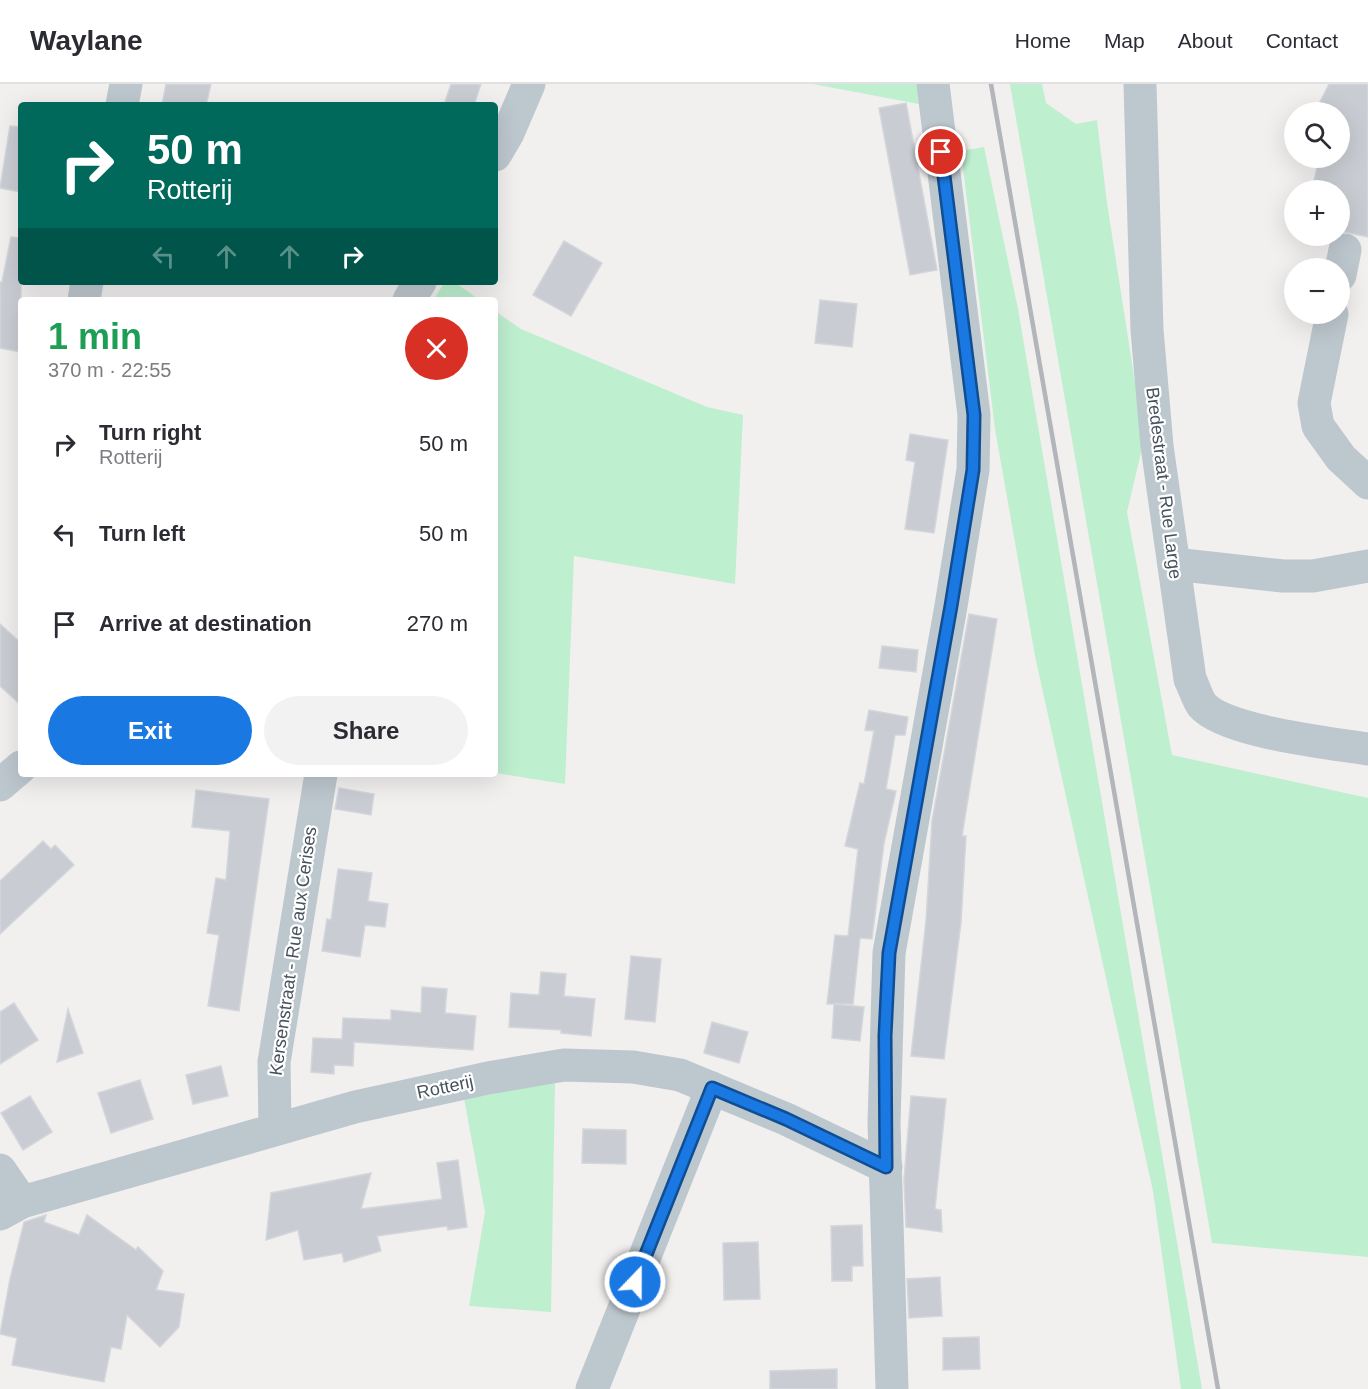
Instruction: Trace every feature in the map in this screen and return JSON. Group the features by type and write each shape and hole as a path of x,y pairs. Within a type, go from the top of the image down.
{"street":[{"path":"123,102 126,84"},
{"path":"498,150 530,84"},
{"path":"892,1389 886,1258 885,1036 889,953 973,470 974,415 933,84"},
{"name":"Bredestraat - Rue Large","path":"1140,84 1147,330 1157,446 1190,680 1202,705 1220,719 1256,729 1368,749"},
{"path":"1330,324 1314,404 1318,426 1341,458 1368,483"},
{"path":"1174,564 1282,576 1314,576 1368,566"},
{"path":"0,785 18,770"},
{"name":"Kersenstraat - Rue aux Cerises","path":"275,1129 274,1062 321,777"},
{"name":"Rotterij","path":"11,1208 275,1129 366,1105 488,1078 564,1065 654,1069 680,1075 786,1119 886,1167"},
{"path":"592,1389 712,1088"},
{"path":"0,1170 11,1208"}],"green space":[{"path":"813,84 917,84 919,104"},
{"path":"1010,84 1042,84 1046,103 1076,124 1097,120 1107,203 1144,440 1127,512 1172,755 1368,798 1368,1257 1212,1243"},
{"path":"984,147 1018,309 1202,1389 1181,1389 1153,1191 1035,656 995,429 961,151"},
{"path":"443,285 458,285 476,297 435,297"},
{"path":"498,313 521,329 707,407 743,415 735,584 574,556 565,784 498,773"},
{"path":"555,1081 551,1312 469,1306 485,1212 464,1098"}],"building":[{"path":"166,84 211,84 207,102 163,102"},
{"path":"451,84 481,84 475,102 445,102"},
{"path":"1329,84 1368,84 1368,237 1350,233 1350,180 1314,180 1317,168 1350,168 1350,102 1320,102"},
{"path":"906,103 937,270 910,275 879,108"},
{"path":"10,126 18,127 18,191 0,188"},
{"path":"11,237 18,238 18,285 21,285 21,297 18,297 18,351 0,348 0,282 2,282"},
{"path":"564,241 602,263 571,316 533,295"},
{"path":"820,300 857,304 852,347 815,343"},
{"path":"910,434 948,440 934,533 905,529 915,462 906,460"},
{"path":"969,614 997,619 962,836 966,836 961,922 944,1059 911,1056 926,921 932,821"},
{"path":"0,624 18,640 18,702 0,686"},
{"path":"882,646 918,650 916,672 879,668"},
{"path":"869,710 908,717 905,735 895,735 886,789 896,791 884,843 872,939 860,938 853,1004 827,1004 835,935 848,936 858,849 845,846 860,783 864,784 874,731 865,730"},
{"path":"339,788 374,794 371,815 335,809"},
{"path":"196,790 269,799 239,1011 208,1006 219,935 207,933 216,878 226,880 230,831 192,827"},
{"path":"43,841 51,849 55,845 74,865 0,934 0,881"},
{"path":"338,869 372,873 368,901 388,904 385,927 365,925 360,957 322,951 327,919 331,920"},
{"path":"631,956 661,959 655,1022 625,1019"},
{"path":"541,972 566,974 564,996 595,999 591,1036 561,1033 561,1030 509,1027 511,993 539,995"},
{"path":"422,987 447,989 445,1013 476,1016 473,1050 354,1042 353,1066 334,1065 334,1074 311,1072 313,1038 342,1039 343,1018 391,1020 391,1010 421,1013"},
{"path":"14,1003 38,1040 0,1064 0,1012"},
{"path":"834,1004 864,1007 860,1041 832,1038"},
{"path":"68,1009 83,1053 57,1062"},
{"path":"712,1022 748,1032 739,1063 704,1053"},
{"path":"221,1066 228,1096 193,1104 186,1075"},
{"path":"140,1080 153,1119 111,1133 98,1093"},
{"path":"30,1096 52,1132 23,1150 1,1113"},
{"path":"911,1096 946,1099 935,1209 941,1210 942,1232 906,1227 904,1179"},
{"path":"583,1129 626,1130 626,1164 582,1163"},
{"path":"458,1160 467,1227 448,1230 447,1226 377,1236 381,1251 344,1262 342,1253 304,1260 298,1230 266,1240 271,1193 371,1173 361,1209 442,1199 437,1163"},
{"path":"46,1215 44,1222 79,1235 87,1215 136,1250 138,1247 163,1271 156,1290 184,1294 179,1327 160,1347 127,1315 121,1349 111,1347 104,1382 12,1365 17,1338 0,1334 24,1222"},
{"path":"862,1225 863,1266 852,1266 852,1281 832,1281 831,1226"},
{"path":"758,1242 760,1299 724,1300 723,1243"},
{"path":"940,1277 942,1316 909,1318 907,1279"},
{"path":"979,1337 980,1369 943,1370 943,1338"},
{"path":"837,1369 837,1389 770,1389 770,1371"}],"railway":[{"path":"991,84 1218,1389"}],"route":[{"path":"635,1282 712,1088 786,1119 886,1167 885,1036 889,953 973,470 974,415 941,152"}]}
